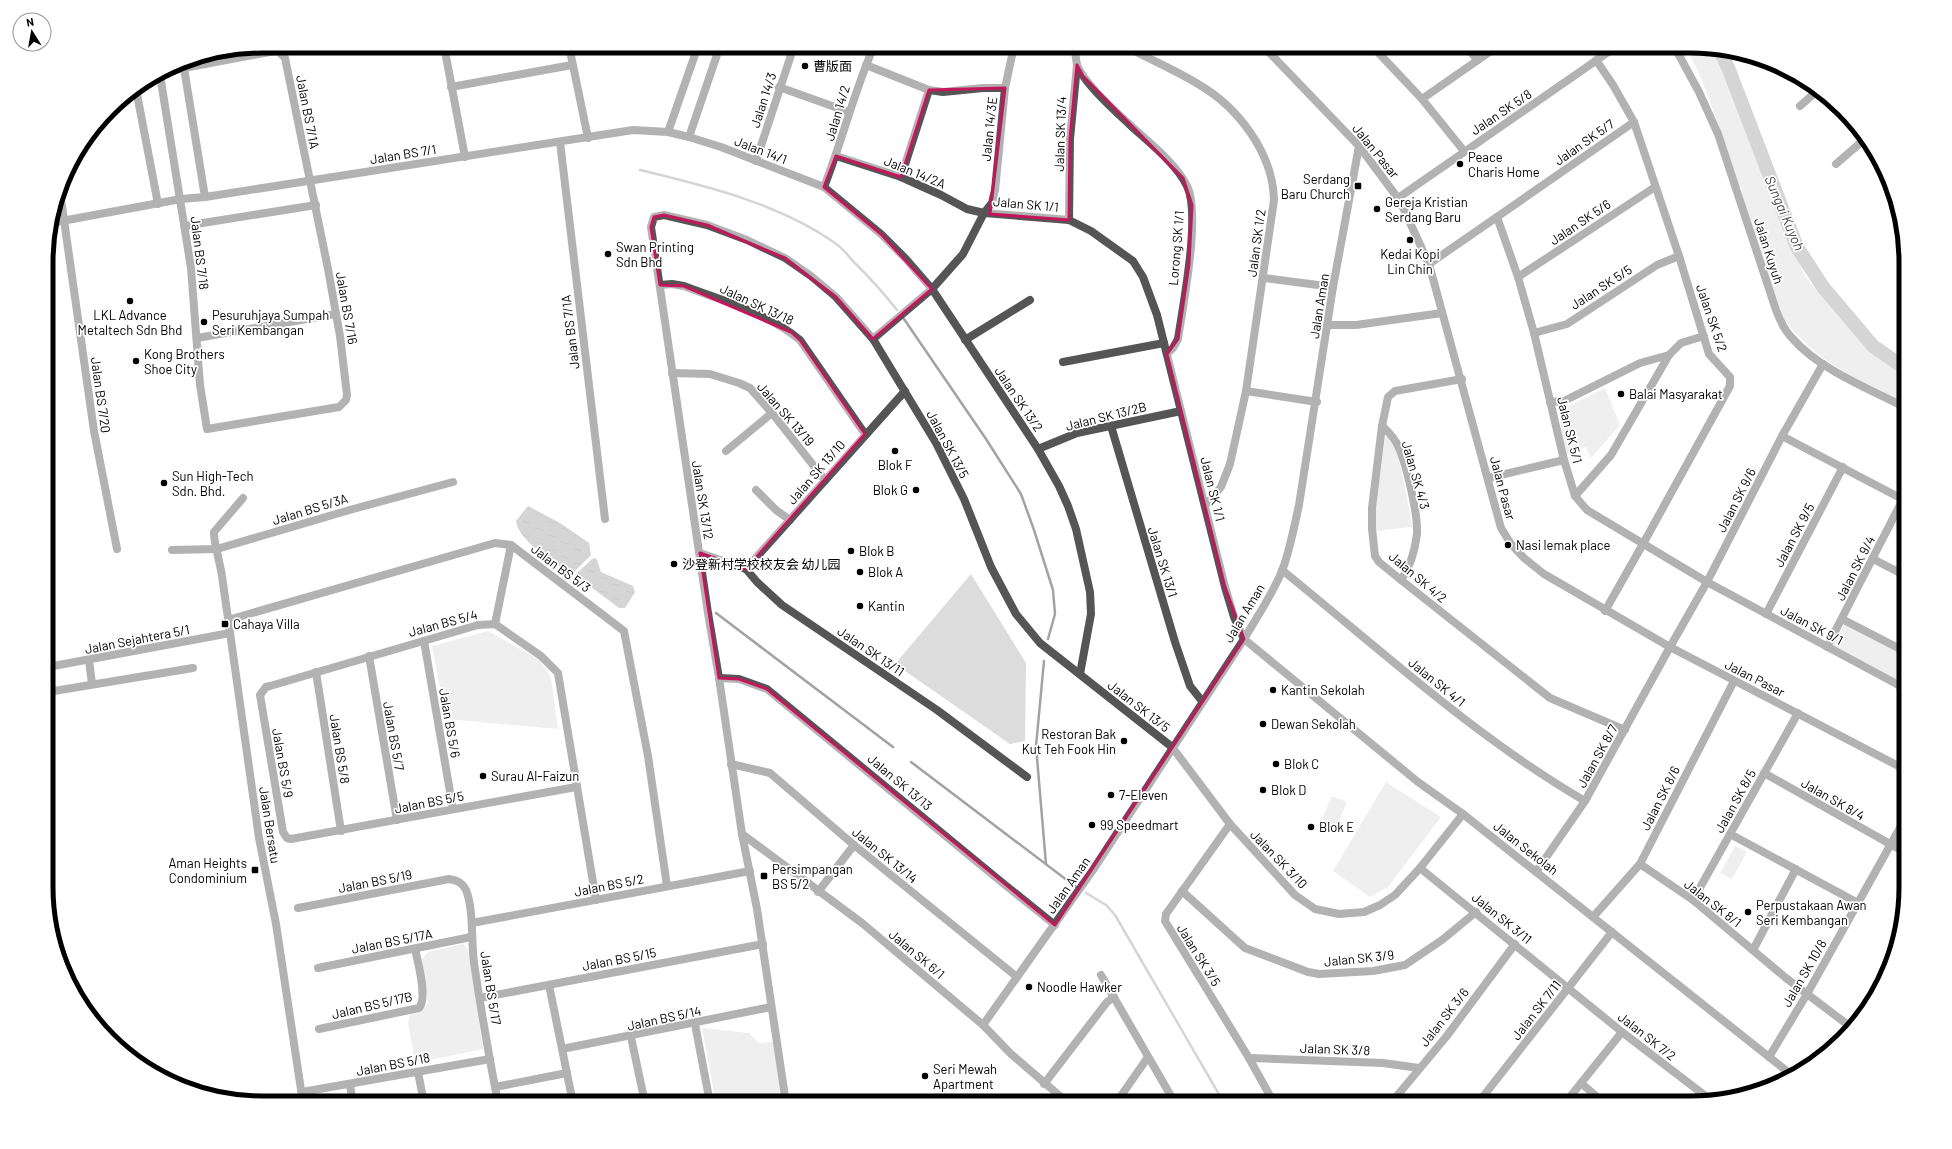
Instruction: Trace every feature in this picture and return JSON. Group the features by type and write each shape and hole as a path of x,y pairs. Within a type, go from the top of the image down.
{"street":[{"name":"Jalan BS 7/1A","path":"200,63 262,53"},
{"name":"Jalan BS 7/1A","path":"280,53 283,54 286,62 310,181"},
{"path":"445,53 465,157"},
{"path":"570,53 588,138"},
{"path":"668,132 696,53"},
{"path":"689,137 718,53"},
{"name":"Jalan 14/3","path":"756,161 779,87 791,53"},
{"name":"Jalan 14/2","path":"824,187 871,53"},
{"name":"Jalan 14/3E","path":"984,213 992,203 995,190 1005,88 1012,53"},
{"name":"Jalan SK 13/4","path":"1069,220 1070,139 1077,65 1075,53"},
{"name":"Jalan SK 1/2","path":"1139,53 1199,84 1221,100 1251,135 1263,154 1271,174 1274,187 1274,200 1264,278 1246,391 1230,464 1221,487 1205,506"},
{"name":"Jalan Pasar","path":"1270,53 1359,146 1398,198 1429,264 1462,380 1501,528 1511,544 1524,558 1544,574 1605,611 1734,681 1899,766"},
{"path":"1379,53 1422,99 1464,151"},
{"path":"1472,53 1478,60"},
{"path":"1422,99 1488,53"},
{"name":"Jalan SK 5/8","path":"1398,198 1606,53"},
{"name":"Jalan Kuyuh","path":"1678,53 1699,92 1718,134 1778,316 1793,340 1823,364 1899,404"},
{"name":"Jalan SK 5/2","path":"1596,60 1634,122 1711,357 1730,377 1730,386 1644,544 1605,611"},
{"path":"451,87 572,65"},
{"path":"866,65 929,90 943,92 983,88 1005,88"},
{"name":"Lorong SK 1/1","path":"1077,65 1083,76 1117,112 1177,170 1188,187 1192,205 1189,264 1178,339 1173,348 1167,354"},
{"path":"184,68 205,197"},
{"name":"Jalan BS 7/18","path":"161,79 191,268 200,385 207,428"},
{"path":"779,87 850,112"},
{"path":"901,177 929,90"},
{"path":"1800,106 1814,94"},
{"path":"137,95 158,204"},
{"name":"Jalan SK 5/7","path":"1429,264 1634,122"},
{"name":"Jalan BS 7/1","path":"57,222 181,199 205,197 310,181 633,130 668,132"},
{"name":"Jalan 14/1","path":"668,132 689,137 824,187"},
{"name":"Jalan BS 7/1A","path":"560,142 605,519"},
{"path":"1836,164 1861,142"},
{"name":"Jalan Aman","path":"983,1025 1093,870 1202,701 1244,639 1264,606 1282,570 1292,538 1299,505 1317,402 1333,287 1359,146"},
{"name":"Jalan 14/2A","path":"836,156 901,177 942,195 967,209 984,213"},
{"name":"Jalan BS 7/16","path":"207,428 334,408 344,404 347,395 336,314 316,205 310,181"},
{"name":"Jalan SK 5/6","path":"1518,277 1655,186"},
{"name":"Jalan SK 13/2","path":"824,187 881,234 906,259 932,289 1038,449 1059,486 1076,528 1087,571 1091,614 1080,674"},
{"name":"Jalan BS 7/20","path":"62,201 66,220 94,431 117,549"},
{"path":"184,226 316,205"},
{"path":"873,339 932,289 963,254 984,213"},
{"name":"Jalan SK 1/1","path":"984,213 1069,220 1091,231 1111,244 1133,261 1140,270 1150,292 1234,617 1244,639"},
{"name":"Jalan SK 13/5","path":"654,217 670,216 707,225 747,240 785,258 811,276 836,297 873,339 936,443 964,499 992,567 1016,614 1040,643 1172,747"},
{"name":"Jalan SK 13/12","path":"654,217 652,227 672,373 731,764 742,834 763,944 771,1008 785,1096"},
{"name":"Jalan SK 5/1","path":"1497,217 1518,277 1534,333 1564,460 1575,496 1587,510 1708,582"},
{"name":"Jalan SK 5/5","path":"1534,333 1567,324 1657,265 1679,256"},
{"path":"1264,278 1333,287"},
{"name":"Jalan SK 13/18","path":"660,285 672,284 684,286 774,322 791,332 800,340 865,434"},
{"path":"965,340 1030,300"},
{"path":"1328,325 1356,325 1442,312"},
{"path":"197,338 336,314"},
{"path":"1575,496 1611,454 1669,355 1681,343 1704,336"},
{"path":"1063,362 1164,343"},
{"path":"1550,402 1564,401 1640,363 1669,355"},
{"name":"Jalan SK 9/6","path":"1670,646 1708,582 1782,436 1823,364"},
{"name":"Jalan SK 13/19","path":"672,373 703,373 745,385 772,413 825,480"},
{"name":"Jalan SK 4/2","path":"1462,380 1395,391 1388,397 1382,426 1372,508 1373,546 1379,562 1550,698 1625,730"},
{"name":"Jalan SK 13/10","path":"746,569 905,390"},
{"path":"1246,391 1317,402"},
{"name":"Jalan SK 13/2B","path":"1038,449 1077,433 1181,411"},
{"path":"726,451 772,413"},
{"name":"Jalan SK 13/1","path":"1111,426 1175,642 1190,686 1202,701"},
{"name":"Jalan SK 4/3","path":"1382,426 1397,444 1413,498 1416,515 1417,534 1413,554 1408,570 1401,580"},
{"path":"1782,436 1899,497"},
{"path":"1488,478 1564,460"},
{"name":"Jalan SK 9/5","path":"1766,614 1843,467"},
{"name":"Jalan BS 5/3A","path":"172,550 218,549 353,509 453,482"},
{"path":"756,490 776,510 790,520"},
{"name":"Jalan Bersatu","path":"243,498 214,532 214,542 218,549 259,838 276,924 302,1096"},
{"name":"Jalan SK 9/4","path":"1828,647 1899,510"},
{"name":"Jalan BS 5/3","path":"228,620 488,545 503,543 511,545 624,631 648,756 667,886"},
{"path":"495,624 511,545"},
{"path":"700,554 746,569"},
{"path":"1873,559 1899,572"},
{"name":"Jalan SK 13/11","path":"746,569 757,582 782,605 937,710 1027,777"},
{"name":"Jalan SK 4/1","path":"1282,570 1362,634 1442,702 1493,741 1557,785 1585,801"},
{"name":"Jalan SK 9/1","path":"1708,582 1899,685"},
{"path":"1842,619 1899,648"},
{"name":"Jalan BS 5/4","path":"262,690 270,686 369,656 478,625 495,624 541,656 558,673 596,900"},
{"name":"Jalan Sejahtera 5/1","path":"53,666 230,633"},
{"name":"Jalan Sekolah","path":"1244,639 1418,782 1463,814 1787,1072"},
{"name":"Jalan BS 5/6","path":"424,641 453,809"},
{"name":"Jalan SK 8/7","path":"1536,872 1585,801 1670,646"},
{"name":"Jalan BS 5/7","path":"369,656 397,820"},
{"path":"89,660 92,684"},
{"path":"53,691 193,668"},
{"name":"Jalan BS 5/8","path":"316,672 341,831"},
{"name":"Jalan SK 13/13","path":"719,678 739,679 767,689 1055,925"},
{"name":"Jalan SK 8/6","path":"1593,917 1640,864 1734,681"},
{"name":"Jalan BS 5/9","path":"262,690 260,699 271,765 283,832 287,838"},
{"name":"Jalan SK 8/5","path":"1693,900 1798,713"},
{"name":"Jalan SK 3/10","path":"1172,747 1230,824 1295,895 1315,909 1340,914 1364,912 1380,905 1395,895 1420,868 1463,814"},
{"name":"Jalan SK 13/14","path":"731,764 770,773 854,845 1017,977"},
{"name":"Jalan SK 8/4","path":"1764,773 1899,850"},
{"name":"Jalan BS 5/5","path":"287,838 296,840 453,809 576,787"},
{"name":"Jalan SK 3/5","path":"1230,824 1166,914 1166,924 1249,1058 1270,1096"},
{"name":"Jalan SK 10/8","path":"1768,1057 1807,994 1899,829"},
{"name":"Jalan SK 6/1","path":"742,834 818,892 862,923 983,1025 1011,1054 1059,1096"},
{"path":"1730,834 1858,902"},
{"path":"818,892 854,845"},
{"name":"Jalan SK 8/1","path":"1640,864 1693,900 1807,994 1847,1025"},
{"name":"Jalan SK 3/11","path":"1420,868 1568,988"},
{"path":"1753,950 1796,870"},
{"name":"Jalan BS 5/2","path":"472,923 750,871"},
{"name":"Jalan BS 5/19","path":"298,908 442,880 456,880"},
{"name":"Jalan BS 5/17","path":"456,880 466,891 472,923 471,937 480,998 497,1096"},
{"name":"Jalan SK 3/9","path":"1182,891 1246,948 1308,972 1320,974 1373,971 1405,965 1442,940 1476,912"},
{"name":"Jalan SK 7/11","path":"1483,1096 1612,932"},
{"name":"Jalan BS 5/17A","path":"318,968 471,937"},
{"name":"Jalan BS 5/15","path":"480,998 763,944"},
{"name":"Jalan SK 3/6","path":"1397,1096 1446,1036 1515,944"},
{"name":"Jalan BS 5/17B","path":"319,1029 419,1008 422,1003 423,994 415,949"},
{"path":"1101,975 1171,1096"},
{"path":"549,985 571,1096"},
{"name":"Jalan SK 7/2","path":"1568,988 1622,1032 1705,1096"},
{"path":"1044,1084 1107,1002 1114,997"},
{"name":"Jalan BS 5/14","path":"562,1049 631,1037 771,1008"},
{"path":"696,1024 709,1096"},
{"path":"1571,1096 1622,1032"},
{"path":"631,1037 644,1096"},
{"path":"1121,1096 1148,1057"},
{"name":"Jalan SK 3/8","path":"1249,1058 1383,1063 1419,1068"},
{"name":"Jalan BS 5/18","path":"302,1092 350,1085 490,1059"},
{"path":"418,1072 423,1096"},
{"path":"495,1087 567,1073"},
{"path":"1581,1083 1596,1096"},
{"path":"350,1085 352,1096"}],"highlighted area":[{"path":"1077,65 1083,76 1183,178 1192,205 1189,264 1178,339 1167,354 1225,587 1244,639 1055,925 767,689 739,679 719,678 700,553 746,569 865,434 800,340 791,332 684,286 660,285 651,227 654,217 664,215 707,225 785,258 836,297 873,339 932,289 881,234 824,187 836,156 901,177 929,90 1005,88 990,214 1069,220 1070,139"}],"shaded area":[{"path":"1689,53 1715,55 1804,275 1848,327 1899,371 1899,402 1858,381 1828,362 1814,351 1782,317 1747,220 1744,210 1742,189 1735,179 1725,144 1697,69"},
{"path":"1605,388 1620,425 1591,458 1586,447 1565,455 1559,411"},
{"path":"1388,435 1400,465 1412,527 1376,531 1376,505 1385,438"},
{"path":"971,574 1026,663 1025,741 1010,744 895,664"},
{"path":"1844,624 1899,652 1899,676 1897,680 1832,646"},
{"path":"488,631 540,660 551,678 558,729 446,719 432,646"},
{"path":"1386,782 1441,817 1388,887 1370,897 1333,871"},
{"path":"1332,796 1347,802 1334,833 1319,826"},
{"path":"1735,846 1747,852 1732,879 1720,873"},
{"path":"463,944 468,949 483,1049 415,1063 408,1022 410,1015 422,1011 428,1003 422,959 428,952"},
{"path":"702,1028 749,1033 759,1043 773,1042 783,1096 715,1096"}],"water":[{"path":"528,506 560,523 589,543 591,555 574,572 568,572 537,550 523,536 516,521"},
{"path":"595,558 601,572 633,586 635,592 625,608 619,608 575,575"}],"waterway":[{"name":"Sungai Kuyoh","path":"1723,56 1797,247 1823,287 1873,346 1899,364"},
{"path":"640,170 741,198 790,217 813,229 842,249 897,310"},
{"path":"904,319 986,439 1021,494 1053,590 1055,614 1048,639"},
{"path":"716,613 893,747"},
{"path":"1044,661 1036,746 1046,864"},
{"path":"911,762 1076,887"},
{"path":"1086,893 1106,905 1115,915 1220,1096"}],"place":[{"name":"曹版面","path":"805,66"},
{"name":"Peace Charis Home","path":"1460,164"},
{"name":"Serdang Baru Church","path":"1358,186"},
{"name":"Gereja Kristian Serdang Baru","path":"1377,209"},
{"name":"Kedai Kopi Lin Chin","path":"1410,240"},
{"name":"Swan Printing Sdn Bhd","path":"608,254"},
{"name":"LKL Advance Metaltech Sdn Bhd","path":"130,301"},
{"name":"Pesuruhjaya Sumpah Seri Kembangan","path":"204,322"},
{"name":"Kong Brothers Shoe City","path":"136,361"},
{"name":"Balai Masyarakat","path":"1621,394"},
{"name":"Blok F","path":"895,451"},
{"name":"Sun High-Tech Sdn. Bhd.","path":"164,483"},
{"name":"Blok G","path":"916,490"},
{"name":"Nasi lemak place","path":"1508,545"},
{"name":"Blok B","path":"851,551"},
{"name":"沙登新村学校校友会 幼儿园","path":"674,564"},
{"name":"Blok A","path":"860,572"},
{"name":"Kantin","path":"860,606"},
{"name":"Cahaya Villa","path":"225,624"},
{"name":"Kantin Sekolah","path":"1273,690"},
{"name":"Dewan Sekolah","path":"1263,724"},
{"name":"Restoran Bak Kut Teh Fook Hin","path":"1124,741"},
{"name":"Blok C","path":"1276,764"},
{"name":"Surau Al-Faizun","path":"483,776"},
{"name":"Blok D","path":"1263,790"},
{"name":"7-Eleven","path":"1111,795"},
{"name":"99 Speedmart","path":"1092,825"},
{"name":"Blok E","path":"1311,827"},
{"name":"Aman Heights Condominium","path":"255,870"},
{"name":"Persimpangan BS 5/2","path":"764,876"},
{"name":"Perpustakaan Awan Seri Kembangan","path":"1748,912"},
{"name":"Noodle Hawker","path":"1029,987"},
{"name":"Seri Mewah Apartment","path":"925,1076"}]}
